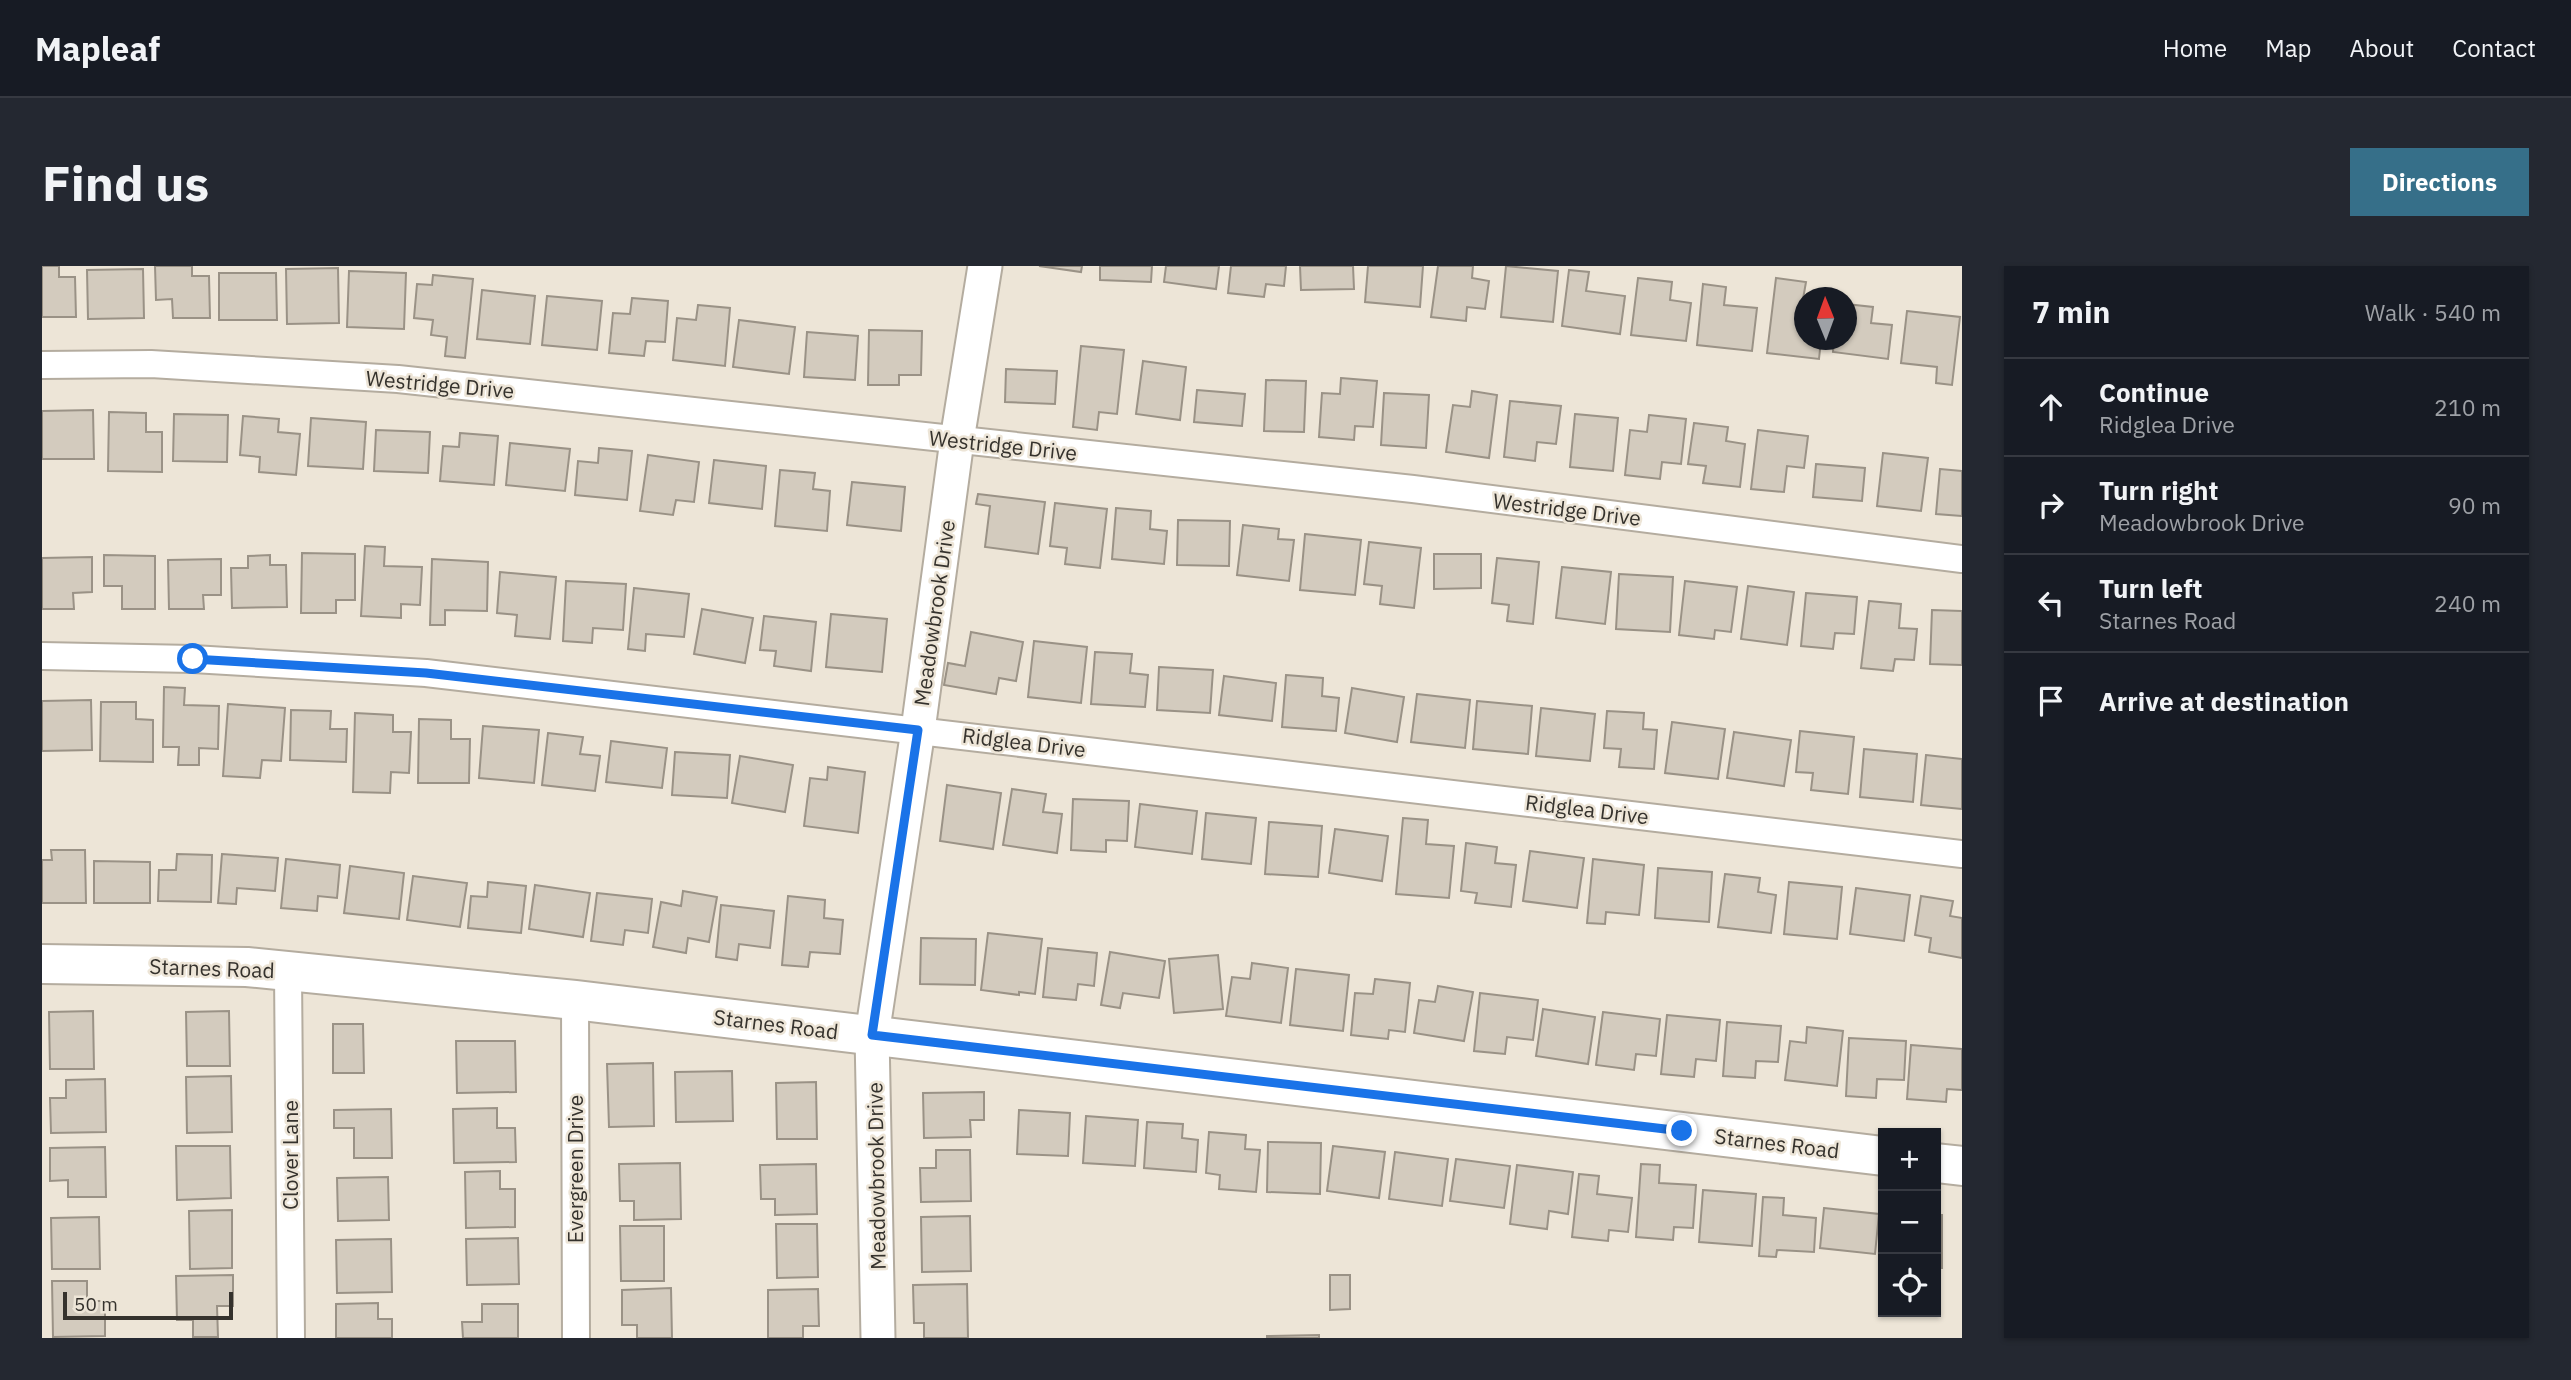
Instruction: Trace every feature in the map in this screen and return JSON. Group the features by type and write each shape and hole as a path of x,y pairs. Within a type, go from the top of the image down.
{"main road":[{"name":"Starnes Road","path":"42,964 247,967 575,1000 1878,1155"},
{"path":"1941,1164 1962,1166"}],"street":[{"name":"Meadowbrook Drive","path":"878,1338 872,1035 918,730 957,440 985,266"},
{"name":"Westridge Drive","path":"42,365 151,364 398,379 1413,489 1962,559"},
{"name":"Ridglea Drive","path":"42,656 193,659 426,673 1962,854"},
{"name":"Clover Lane","path":"288,971 291,1338"},
{"name":"Evergreen Drive","path":"575,1000 576,1338"}],"building":[{"path":"42,266 59,266 59,277 75,277 76,317 42,317"},
{"path":"155,266 192,266 192,276 209,276 210,318 173,318 172,299 156,300"},
{"path":"1039,266 1082,266 1081,272"},
{"path":"1100,266 1152,266 1151,282 1100,280"},
{"path":"1166,266 1219,266 1216,289 1164,282"},
{"path":"1231,266 1286,266 1284,286 1266,284 1264,297 1228,293"},
{"path":"1300,266 1353,266 1354,289 1301,290"},
{"path":"1368,266 1423,266 1420,307 1365,302"},
{"path":"1438,266 1473,266 1472,278 1489,281 1485,309 1467,307 1466,321 1431,317"},
{"path":"1506,266 1558,271 1553,322 1501,317"},
{"path":"338,268 339,323 287,324 286,269"},
{"path":"143,269 144,318 88,319 87,270"},
{"path":"1569,270 1589,272 1586,291 1625,296 1620,334 1562,326"},
{"path":"349,271 406,273 404,329 347,327"},
{"path":"219,273 276,273 277,320 219,320"},
{"path":"433,275 473,279 465,358 445,356 447,337 431,335 433,320 414,318 417,284 432,285"},
{"path":"1638,278 1672,282 1670,300 1691,303 1686,341 1631,335"},
{"path":"1776,278 1806,282 1805,287 1794,287 1794,350 1820,350 1819,359 1767,353"},
{"path":"1703,284 1726,287 1724,305 1757,308 1752,351 1697,345"},
{"path":"482,290 535,296 530,344 477,339"},
{"path":"547,296 602,301 597,350 542,345"},
{"path":"632,298 668,301 665,342 646,341 644,356 609,353 613,313 630,314"},
{"path":"698,305 730,308 725,366 673,360 677,318 696,320"},
{"path":"1857,305 1873,307 1871,323 1892,325 1888,359 1833,352 1857,350"},
{"path":"1907,311 1960,317 1952,385 1936,383 1937,367 1901,363"},
{"path":"739,320 795,327 789,374 733,367"},
{"path":"869,330 922,331 921,375 899,375 899,385 868,385"},
{"path":"807,332 858,336 855,380 804,377"},
{"path":"1081,346 1124,350 1117,414 1099,412 1097,430 1073,427"},
{"path":"1143,361 1186,367 1180,420 1136,414"},
{"path":"1006,369 1057,371 1055,404 1005,402"},
{"path":"1341,378 1377,381 1373,427 1355,426 1354,440 1319,437 1322,393 1340,394"},
{"path":"1266,380 1306,381 1304,432 1264,431"},
{"path":"1197,390 1245,394 1242,426 1194,422"},
{"path":"1472,391 1497,395 1489,458 1446,452 1453,405 1470,407"},
{"path":"1384,393 1429,395 1426,448 1381,445"},
{"path":"1510,401 1561,406 1556,444 1537,442 1535,461 1504,457"},
{"path":"93,410 94,459 42,459 42,411"},
{"path":"109,412 146,413 146,432 162,432 162,472 108,471"},
{"path":"174,414 228,415 227,462 173,461"},
{"path":"1575,414 1618,418 1613,471 1570,467"},
{"path":"1649,415 1686,419 1681,464 1662,462 1660,479 1625,475 1630,430 1647,432"},
{"path":"243,416 279,419 278,432 300,434 296,475 259,472 260,457 240,455"},
{"path":"311,418 366,422 363,469 308,466"},
{"path":"1694,423 1728,427 1726,441 1745,444 1740,487 1703,483 1706,466 1688,464"},
{"path":"376,430 430,432 428,473 374,471"},
{"path":"1758,430 1808,436 1804,468 1787,466 1784,492 1751,489"},
{"path":"460,433 498,436 494,485 440,481 443,446 459,447"},
{"path":"510,443 570,449 565,491 506,485"},
{"path":"599,448 632,451 627,500 575,495 578,461 598,463"},
{"path":"1883,453 1928,458 1921,511 1877,506"},
{"path":"648,455 699,462 694,502 676,500 673,515 640,511"},
{"path":"714,460 766,466 762,509 709,503"},
{"path":"1816,464 1865,468 1862,501 1813,497"},
{"path":"1940,469 1962,471 1962,516 1936,514"},
{"path":"780,470 815,473 813,489 830,491 827,531 775,526"},
{"path":"852,482 905,487 901,531 847,525"},
{"path":"978,494 1045,502 1038,554 985,547 990,506 976,504"},
{"path":"1055,503 1107,509 1100,568 1065,564 1067,548 1050,546"},
{"path":"1116,508 1151,511 1150,529 1167,531 1164,564 1112,559"},
{"path":"1178,520 1230,521 1229,566 1177,565"},
{"path":"1243,525 1279,529 1278,539 1294,540 1289,581 1237,575"},
{"path":"1305,534 1361,540 1355,595 1300,590"},
{"path":"1369,542 1421,548 1414,608 1380,604 1382,586 1364,584"},
{"path":"365,546 385,547 384,566 422,567 420,605 401,604 401,618 361,616"},
{"path":"302,553 355,554 355,600 336,600 336,613 301,613"},
{"path":"1434,554 1481,554 1481,588 1434,589"},
{"path":"104,555 155,556 155,609 122,609 122,586 104,586"},
{"path":"270,555 270,565 286,565 287,607 232,608 231,568 248,568 248,556"},
{"path":"92,557 92,592 73,593 74,609 42,609 42,558"},
{"path":"1497,558 1539,562 1533,624 1507,621 1509,605 1492,603"},
{"path":"221,559 221,595 203,595 204,609 169,609 168,560"},
{"path":"432,559 488,562 487,611 445,610 445,625 430,625"},
{"path":"1562,567 1611,572 1605,624 1556,618"},
{"path":"500,572 556,577 550,639 515,636 517,615 497,613"},
{"path":"1619,574 1673,577 1670,632 1616,629"},
{"path":"566,581 626,584 623,630 593,628 592,643 563,641"},
{"path":"1685,581 1737,587 1731,632 1715,630 1714,639 1679,635"},
{"path":"1748,586 1794,592 1787,645 1741,639"},
{"path":"634,588 689,594 684,637 646,634 645,651 628,649"},
{"path":"1806,593 1857,597 1854,634 1835,633 1833,649 1801,646"},
{"path":"1869,601 1901,604 1899,628 1917,629 1914,660 1895,659 1893,671 1861,668"},
{"path":"702,609 753,618 745,663 694,654"},
{"path":"1932,610 1962,611 1962,665 1930,664"},
{"path":"831,614 887,619 882,672 826,667"},
{"path":"764,616 816,622 811,671 774,666 776,651 760,650"},
{"path":"971,632 1023,642 1016,681 999,678 996,694 944,685 948,663 965,666"},
{"path":"1034,641 1087,647 1081,703 1028,697"},
{"path":"1095,652 1132,654 1130,673 1148,675 1145,707 1091,704"},
{"path":"1159,667 1213,670 1210,713 1157,710"},
{"path":"1286,675 1323,678 1322,696 1339,698 1336,731 1282,727"},
{"path":"1224,676 1276,683 1272,721 1219,715"},
{"path":"164,687 185,688 184,705 219,706 218,749 199,748 199,765 178,765 179,747 163,747"},
{"path":"1352,688 1404,697 1397,742 1345,733"},
{"path":"1417,694 1470,700 1465,748 1411,742"},
{"path":"91,700 92,750 42,751 42,701"},
{"path":"1477,701 1532,706 1528,754 1473,749"},
{"path":"101,702 136,702 136,719 153,720 153,762 100,761"},
{"path":"228,704 285,708 281,761 262,760 260,778 223,776"},
{"path":"1541,708 1595,714 1590,761 1536,756"},
{"path":"291,710 331,711 330,729 347,729 346,762 290,760"},
{"path":"1607,711 1644,713 1643,729 1657,730 1654,769 1619,767 1621,749 1604,748"},
{"path":"355,713 393,715 393,732 411,732 409,773 391,772 390,793 353,792"},
{"path":"419,719 451,720 451,739 470,739 469,783 418,783"},
{"path":"1672,722 1725,729 1718,779 1665,773"},
{"path":"483,726 539,730 534,783 479,778"},
{"path":"1800,731 1854,737 1848,794 1811,790 1813,773 1796,772"},
{"path":"1734,732 1791,740 1784,786 1727,778"},
{"path":"548,733 583,737 580,754 600,756 595,791 542,785"},
{"path":"611,741 667,748 662,788 606,782"},
{"path":"1864,749 1917,754 1913,802 1860,797"},
{"path":"675,752 730,755 727,798 672,795"},
{"path":"1926,755 1962,759 1962,809 1921,805"},
{"path":"740,756 793,765 785,812 732,803"},
{"path":"828,767 865,772 858,833 804,826 810,778 827,780"},
{"path":"947,785 1001,793 993,849 940,841"},
{"path":"1012,789 1046,794 1043,812 1062,814 1057,853 1003,845"},
{"path":"1073,799 1129,801 1127,841 1106,840 1106,852 1071,850"},
{"path":"1140,804 1197,811 1192,854 1135,847"},
{"path":"1206,813 1256,818 1251,864 1202,859"},
{"path":"1403,818 1428,820 1426,844 1454,846 1449,898 1396,894"},
{"path":"1269,822 1322,826 1318,877 1265,874"},
{"path":"1335,829 1388,836 1382,881 1329,873"},
{"path":"1466,843 1497,847 1495,863 1516,865 1511,907 1475,903 1477,893 1461,891"},
{"path":"51,850 85,850 86,903 42,903 42,860 52,860"},
{"path":"1530,851 1584,858 1577,908 1523,901"},
{"path":"177,854 212,855 211,902 158,901 159,870 176,870"},
{"path":"222,854 278,858 275,891 237,888 236,904 218,903"},
{"path":"286,859 340,865 337,898 318,896 317,911 281,908"},
{"path":"1593,859 1644,865 1639,915 1606,912 1605,924 1587,923"},
{"path":"94,861 150,862 150,903 94,903"},
{"path":"350,866 404,873 399,919 344,913"},
{"path":"1658,868 1712,872 1709,922 1655,918"},
{"path":"1725,874 1760,878 1758,892 1776,895 1771,933 1718,927"},
{"path":"413,876 467,883 460,927 407,920"},
{"path":"488,882 526,886 521,933 468,928 471,896 487,897"},
{"path":"1789,882 1842,887 1837,939 1784,934"},
{"path":"535,885 590,893 583,937 529,929"},
{"path":"1856,888 1910,895 1904,941 1850,934"},
{"path":"683,891 717,897 709,942 688,938 686,953 653,947 661,902 681,906"},
{"path":"597,893 652,899 648,933 625,930 623,945 591,941"},
{"path":"788,896 825,900 824,918 843,920 840,954 810,952 808,967 782,965"},
{"path":"1921,896 1953,901 1950,916 1962,918 1962,958 1929,952 1931,938 1915,935"},
{"path":"721,905 774,911 770,948 739,944 737,960 716,957"},
{"path":"988,933 1042,939 1035,994 1019,992 1019,995 981,990"},
{"path":"921,938 976,939 975,985 920,984"},
{"path":"1048,948 1097,953 1094,986 1078,984 1076,1000 1043,997"},
{"path":"1110,952 1165,961 1159,998 1123,993 1120,1008 1101,1005"},
{"path":"1218,955 1223,1009 1174,1013 1169,959"},
{"path":"1252,963 1288,968 1281,1023 1226,1016 1232,977 1250,979"},
{"path":"1296,969 1349,975 1343,1031 1290,1025"},
{"path":"1375,979 1410,983 1405,1032 1389,1030 1388,1039 1351,1035 1355,993 1373,994"},
{"path":"1438,986 1473,992 1464,1041 1414,1033 1419,1000 1435,1002"},
{"path":"1480,993 1538,1000 1533,1040 1507,1037 1505,1054 1474,1051"},
{"path":"1543,1009 1595,1017 1588,1064 1536,1056"},
{"path":"93,1011 94,1069 50,1069 49,1012"},
{"path":"229,1011 230,1066 187,1066 186,1012"},
{"path":"1603,1012 1660,1019 1656,1056 1636,1054 1634,1070 1596,1065"},
{"path":"1667,1015 1720,1020 1716,1061 1696,1059 1694,1077 1661,1074"},
{"path":"1727,1022 1781,1026 1778,1062 1756,1061 1755,1078 1723,1076"},
{"path":"333,1024 363,1024 364,1073 333,1073"},
{"path":"1807,1027 1843,1031 1837,1086 1785,1080 1790,1041 1806,1043"},
{"path":"1849,1038 1906,1041 1904,1080 1877,1079 1876,1098 1846,1096"},
{"path":"456,1041 515,1041 516,1092 457,1093"},
{"path":"1911,1045 1962,1049 1962,1090 1947,1089 1946,1102 1907,1099"},
{"path":"653,1063 654,1126 609,1127 607,1064"},
{"path":"732,1071 733,1121 676,1122 675,1072"},
{"path":"231,1076 232,1132 187,1133 186,1077"},
{"path":"105,1079 106,1132 51,1133 50,1098 66,1098 66,1080"},
{"path":"816,1082 817,1139 777,1139 776,1083"},
{"path":"984,1092 984,1120 970,1120 971,1137 924,1138 923,1093"},
{"path":"497,1108 497,1128 515,1128 516,1162 454,1163 453,1109"},
{"path":"391,1109 392,1158 354,1158 354,1128 334,1128 334,1110"},
{"path":"1019,1110 1070,1113 1068,1156 1017,1154"},
{"path":"1086,1116 1138,1120 1135,1166 1083,1163"},
{"path":"1147,1122 1183,1124 1182,1138 1198,1140 1196,1172 1144,1168"},
{"path":"1209,1132 1246,1135 1245,1149 1260,1150 1256,1192 1219,1189 1220,1175 1206,1173"},
{"path":"1268,1142 1321,1143 1320,1194 1267,1192"},
{"path":"176,1146 230,1146 231,1198 177,1200"},
{"path":"1333,1146 1385,1152 1379,1198 1327,1191"},
{"path":"105,1147 106,1197 68,1197 68,1180 50,1181 50,1148"},
{"path":"936,1150 970,1150 971,1201 921,1202 920,1168 936,1168"},
{"path":"1395,1152 1448,1159 1442,1206 1389,1199"},
{"path":"1456,1159 1510,1166 1504,1208 1450,1201"},
{"path":"680,1163 681,1219 634,1220 634,1201 620,1201 619,1164"},
{"path":"816,1164 817,1214 775,1215 775,1199 761,1199 760,1165"},
{"path":"1641,1164 1660,1165 1659,1183 1696,1185 1693,1228 1674,1227 1673,1240 1636,1237"},
{"path":"1517,1165 1573,1172 1568,1214 1549,1211 1547,1229 1510,1224"},
{"path":"500,1171 500,1189 515,1189 515,1227 466,1228 465,1172"},
{"path":"1579,1174 1599,1176 1597,1194 1632,1198 1628,1232 1609,1230 1608,1241 1572,1237"},
{"path":"388,1177 389,1220 338,1221 337,1178"},
{"path":"1703,1190 1756,1194 1752,1246 1699,1242"},
{"path":"1763,1197 1784,1198 1783,1215 1816,1218 1814,1252 1777,1250 1776,1257 1759,1256"},
{"path":"1824,1208 1878,1214 1875,1254 1820,1248"},
{"path":"232,1210 232,1268 190,1269 189,1211"},
{"path":"1941,1215 1942,1215 1941,1268"},
{"path":"970,1216 971,1271 922,1272 921,1217"},
{"path":"99,1217 100,1269 52,1269 51,1218"},
{"path":"776,1224 817,1224 818,1277 777,1278"},
{"path":"620,1226 664,1226 664,1281 621,1281"},
{"path":"518,1238 519,1284 467,1285 466,1239"},
{"path":"391,1239 392,1292 337,1293 336,1240"},
{"path":"233,1275 233,1306 217,1306 218,1337 193,1337 193,1320 177,1320 176,1276"},
{"path":"1330,1275 1350,1275 1350,1309 1330,1310"},
{"path":"52,1281 87,1281 87,1301 105,1301 105,1336 53,1337"},
{"path":"967,1284 968,1338 924,1338 924,1323 914,1323 913,1285"},
{"path":"671,1288 672,1338 637,1338 637,1325 622,1325 622,1290"},
{"path":"818,1289 819,1326 803,1326 803,1338 768,1338 768,1290"},
{"path":"378,1303 378,1319 392,1319 392,1338 336,1338 336,1304"},
{"path":"482,1304 518,1304 518,1338 463,1338 462,1322 482,1322"},
{"path":"1319,1335 1319,1338 1267,1338 1267,1336"}],"route":[{"path":"193,659 426,673 918,730 872,1035 1682,1131"}]}
